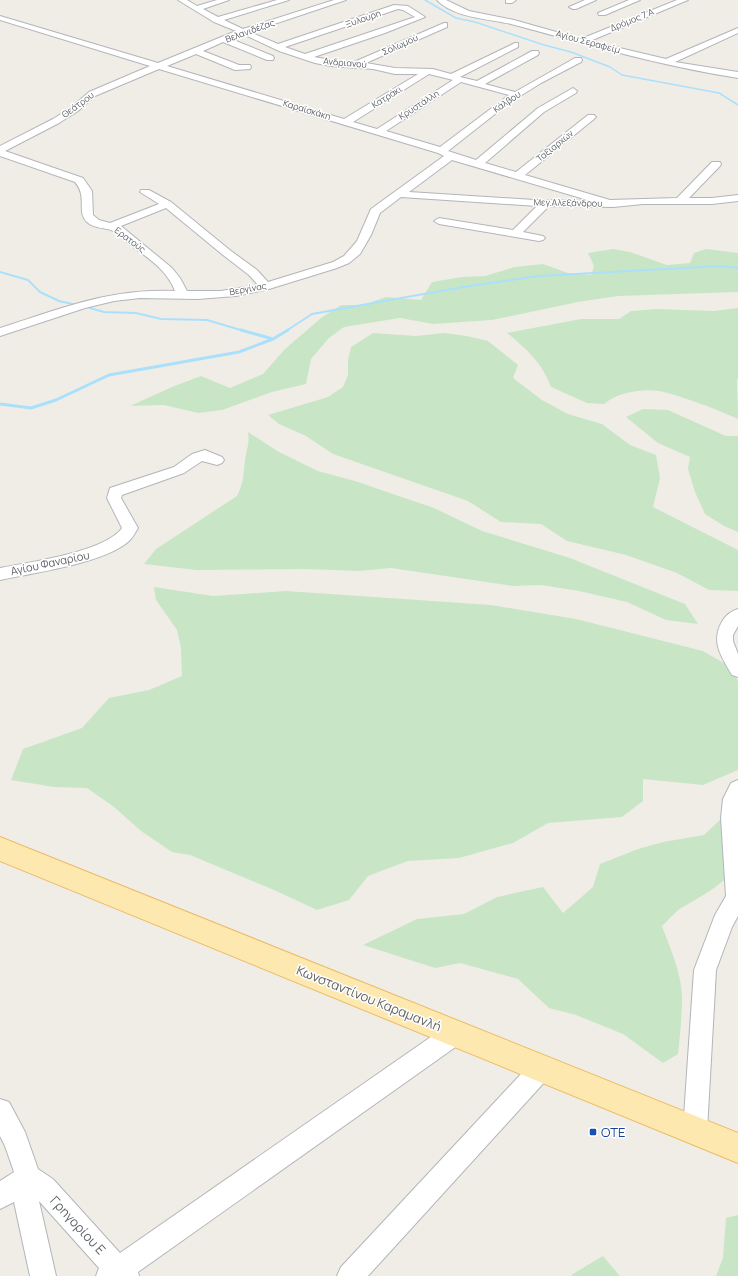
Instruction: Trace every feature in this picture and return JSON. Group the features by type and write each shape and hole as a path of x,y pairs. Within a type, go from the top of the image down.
{"main road":[{"name":"Κωνσταντίνου Καραμανλή","path":"0,849 738,1148"}],"street":[{"name":"Ανδριανού","path":"182,0 217,20 278,47 305,57 331,63 374,66 395,71 427,72 456,78 517,95"},
{"path":"196,8 225,0"},
{"path":"217,20 285,0"},
{"name":"Βελανιδέζας","path":"159,66 244,31 342,0"},
{"name":"Αγίου Σεραφείμ","path":"441,0 467,13 511,22 582,42 691,68 738,75"},
{"path":"573,8 592,0"},
{"path":"602,13 613,12 636,0"},
{"name":"Δρόμος 7 Α","path":"582,42 684,0"},
{"name":"Ξυλούρη","path":"278,47 397,7 405,8 421,17 382,32 305,57"},
{"name":"Καραϊσκάκη","path":"0,18 613,204"},
{"name":"Σολωμού","path":"357,64 444,25"},
{"path":"667,62 738,30"},
{"path":"225,40 270,58"},
{"name":"Κρυστάλλη","path":"378,132 456,78 515,45"},
{"path":"197,51 239,68 248,67"},
{"path":"478,84 535,52"},
{"name":"Κάλβου","path":"441,151 478,122 517,95 578,60"},
{"name":"Θεάτρου","path":"0,152 70,113 92,94 159,66"},
{"name":"Κατράκι","path":"346,122 427,72"},
{"path":"479,164 541,110 573,90"},
{"name":"Ταξιαρχών","path":"519,175 591,117"},
{"name":"Ερατούς","path":"0,152 79,180 87,189 88,213 90,219 96,223 112,226 120,231 169,272 180,287 182,294"},
{"name":"Βεργίνας","path":"0,332 100,302 130,295 207,295 238,292 266,287 328,267 351,256 359,247 367,233 375,211 451,156"},
{"path":"679,202 716,164"},
{"path":"145,192 167,204 229,254 254,272 262,280 266,287"},
{"name":"Μεγ.Αλεξάνδρου","path":"398,194 545,204 613,204 712,201 738,198"},
{"path":"112,226 167,204"},
{"path":"515,234 545,204"},
{"path":"439,221 539,238"},
{"name":"Αγίου Φαναρίου","path":"0,574 88,555 100,551 126,536 130,528 114,498 115,492 179,470 197,457 205,456 217,460"},
{"path":"738,615 729,622 724,632 727,651 738,670"},
{"path":"695,1131 705,970 723,922 737,898 731,818 733,799 738,789"},
{"path":"118,1274 456,1033"},
{"path":"350,1276 542,1068"},
{"path":"0,1111 16,1141 28,1176 26,1200 43,1276"},
{"path":"0,1196 28,1176"},
{"name":"Γρηγορίου Ε","path":"28,1176 44,1188 118,1274"}],"green space":[{"path":"613,249 630,252 667,265 690,263 694,253 706,249 738,253 738,292 618,296 578,302 492,320 433,324 400,318 344,327 329,338 311,359 306,384 272,392 222,410 198,413 164,405 130,406 201,376 230,388 263,374 285,349 321,318 341,305 363,305 386,297 421,300 432,282 462,277 485,276 515,267 543,264 568,273 591,275 594,266 588,253"},
{"path":"738,308 738,419 688,399 652,390 622,394 604,404 587,403 551,387 538,363 507,333 581,319 619,319 631,311 657,309 713,311"},
{"path":"373,333 416,336 444,333 488,341 518,365 513,378 542,400 568,414 602,424 630,445 656,455 660,478 653,507 738,550 738,591 709,590 677,573 626,555 567,541 541,524 501,522 468,501 333,454 306,436 279,424 268,415 328,397 343,387 348,375 348,360 351,347"},
{"path":"643,409 668,410 726,436 738,436 738,532 724,526 705,514 695,492 688,469 690,457 658,443 626,417"},
{"path":"248,432 279,452 318,471 355,481 434,508 482,531 570,558 685,604 698,624 666,620 627,602 579,591 541,585 513,586 391,568 359,571 305,569 196,570 144,564 156,549 237,496 243,479 248,444"},
{"path":"154,587 213,596 286,591 491,605 576,619 703,651 729,666 738,681 738,770 703,785 643,779 643,801 622,817 548,823 513,843 459,858 408,861 368,876 349,900 317,910 274,890 190,855 172,852 141,831 114,807 87,788 54,787 11,780 23,749 82,728 109,698 149,690 182,676 181,648 177,630 156,600"},
{"path":"723,817 727,878 710,891 678,910 662,926 678,970 682,998 678,1054 663,1063 623,1034 576,1015 549,1008 518,979 460,963 435,968 363,945 417,919 464,914 497,897 543,887 563,913 593,887 600,864 638,849 663,842 704,835"},
{"path":"738,1215 738,1276 716,1276 723,1258 726,1218"},
{"path":"603,1256 620,1276 571,1275"}],"waterway":[{"path":"425,0 456,18 475,22 544,45 571,52 610,67 622,75 719,93 738,105"},
{"path":"286,331 312,314 463,287 539,276 720,266 738,268"},
{"path":"0,272 28,280 40,292 59,301 77,305"},
{"path":"90,308 104,312 136,313 161,319 207,320 244,331"},
{"path":"241,330 273,339"},
{"path":"273,339 288,330"},
{"path":"0,404 31,408 56,400 109,375 239,352 273,339"}],"place":[{"name":"ΟΤΕ","path":"593,1132"}]}
